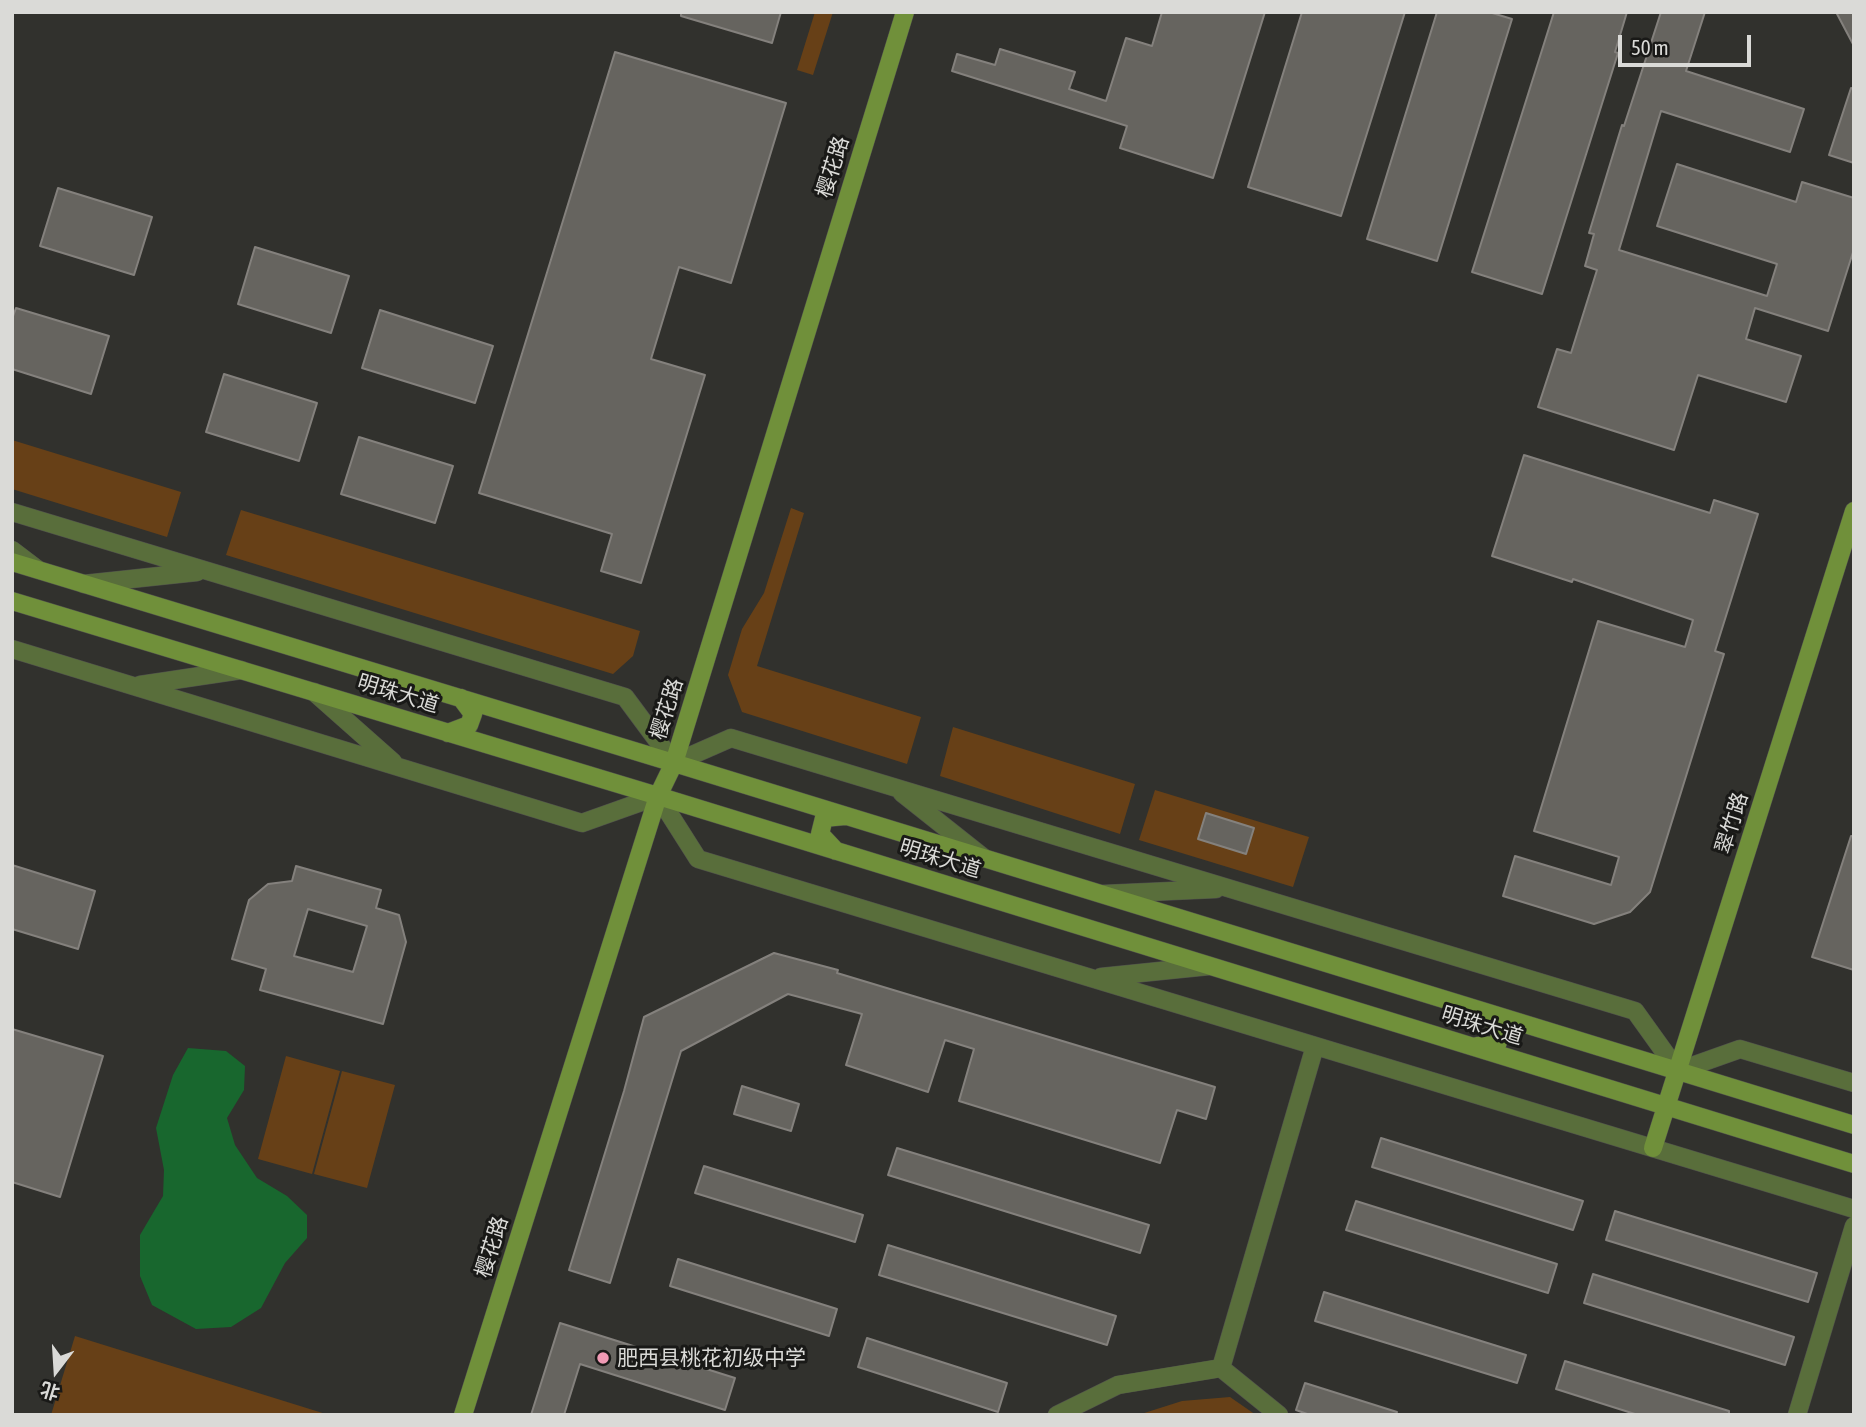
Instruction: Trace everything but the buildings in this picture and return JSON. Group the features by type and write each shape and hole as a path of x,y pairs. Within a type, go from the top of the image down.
{"main road":[{"name":"樱花路","path":"463,1415 658,796 674,763 905,12"},
{"name":"翠竹路","path":"1653,1149 1854,511"},
{"name":"明珠大道","path":"12,562 1854,1125"},
{"name":"明珠大道","path":"12,601 658,796 1854,1164"},
{"path":"448,733 469,725 473,714 461,698"},
{"path":"836,851 820,834 824,818 848,816"},
{"path":"1470,1046 1497,1045 1502,1030 1481,1011"}],"street":[{"path":"12,512 625,697 674,763 731,738 1635,1012 1678,1071 1740,1049 1854,1083"},
{"path":"12,550 40,571"},
{"path":"84,584 208,571"},
{"path":"12,649 582,823 658,796 698,859 1854,1209"},
{"path":"133,686 241,670"},
{"path":"314,692 399,767"},
{"path":"894,787 985,858"},
{"path":"1101,894 1230,889"},
{"path":"1091,978 1210,966"},
{"path":"1221,1367 1315,1046"},
{"path":"1797,1415 1854,1226"},
{"path":"1057,1415 1118,1385 1221,1367 1279,1415"}],"shaded area":[{"path":"815,12 833,12 813,75 797,70"},
{"path":"12,440 181,492 167,537 12,489"},
{"path":"791,508 804,513 757,666 921,717 907,764 742,712 728,675 742,629 764,593"},
{"path":"241,510 640,631 633,656 613,674 226,555"},
{"path":"953,727 1135,784 1120,834 940,776"},
{"path":"1155,790 1309,837 1293,887 1139,840"},
{"path":"188,1048 226,1051 245,1066 244,1090 227,1118 235,1145 257,1178 287,1196 307,1215 307,1238 285,1263 261,1308 231,1327 196,1329 152,1305 140,1276 140,1235 163,1196 164,1170 156,1128 173,1075"},
{"path":"286,1056 340,1071 312,1174 258,1159"},
{"path":"342,1071 395,1085 367,1188 314,1174"},
{"path":"75,1336 329,1415 51,1415"},
{"path":"1230,1397 1256,1415 1138,1415 1182,1401"}],"place":[{"name":"肥西县桃花初级中学","path":"603,1358"}]}
